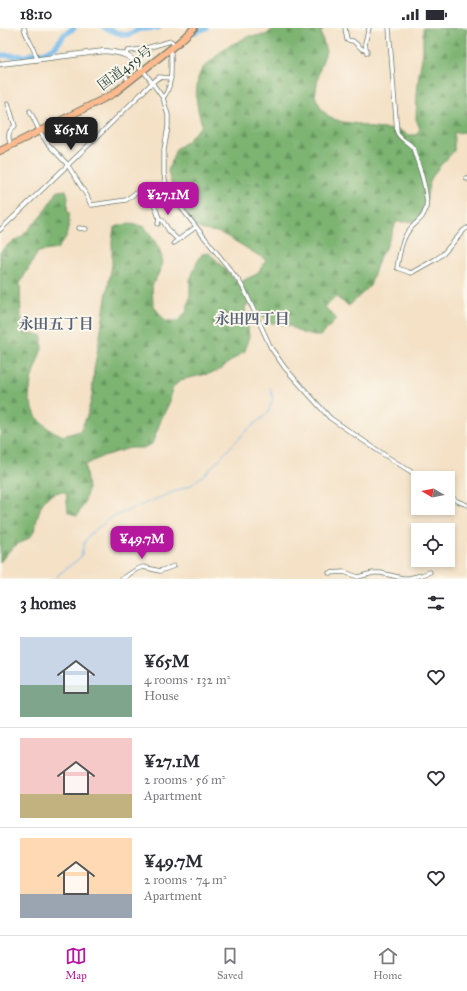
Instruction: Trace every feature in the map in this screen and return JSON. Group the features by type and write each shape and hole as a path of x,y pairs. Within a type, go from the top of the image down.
{"highway":[{"name":"国道459号","path":"0,151 113,94 169,50 194,28"}],"street":[{"path":"24,28 36,55"},
{"path":"345,28 347,40 353,41 367,52 366,43 369,28"},
{"path":"389,28 397,134 413,148 426,193 427,203 424,215 407,232 397,268 411,273 424,266 443,254 467,228"},
{"path":"125,54 171,41 175,45"},
{"path":"163,98 166,95 171,78 171,53 169,50"},
{"path":"0,64 36,55 105,51 125,54 136,62 153,82 163,98 168,115 164,161 166,186 178,204 230,269 245,291 271,348 285,368 330,418 411,472"},
{"path":"129,82 125,75 131,65"},
{"path":"0,230 153,82 159,77 171,78"},
{"path":"8,102 15,126 10,129 9,132 9,142 11,146"},
{"path":"30,111 40,132 48,144 68,165 91,205 126,200 134,194 145,192 150,195 159,218 178,240"},
{"path":"150,195 166,186"},
{"path":"158,224 159,218"},
{"path":"174,243 196,227"},
{"path":"79,228 86,229"},
{"path":"455,500 467,506"},
{"path":"122,579 137,569 143,567 160,571 174,566"},
{"path":"329,573 344,572 358,577 373,573 381,573 402,578 409,578 430,572"}],"green space":[{"path":"274,28 323,28 321,34 326,51 319,72 315,96 322,110 331,118 372,128 399,130 408,135 416,135 420,129 416,119 419,74 423,53 423,28 467,28 467,130 465,132 454,133 454,151 433,175 429,185 424,209 420,217 413,221 396,222 387,245 380,256 370,286 349,306 336,297 325,307 337,319 320,336 302,333 290,326 272,323 261,317 250,304 245,306 249,336 245,351 216,372 180,380 172,389 170,401 152,444 143,448 130,448 103,456 85,465 88,489 84,504 77,516 68,512 66,492 48,496 41,507 34,531 31,536 7,553 0,562 0,252 22,236 42,215 58,191 66,190 68,196 67,210 69,213 69,223 66,237 57,249 38,252 20,283 21,317 29,332 42,336 42,348 31,380 29,398 36,416 49,429 63,436 80,431 87,416 92,396 94,370 112,265 112,241 114,228 129,224 145,227 159,248 162,258 161,269 152,286 153,305 165,321 178,321 187,311 190,295 190,280 202,254 209,253 240,284 244,280 257,274 266,260 218,232 196,227 185,211 172,185 168,171 176,149 187,141 202,125 196,97 198,78 202,69 225,48 249,36 266,35"}],"waterway":[{"path":"0,55 26,56 35,53 44,53 55,47 64,35 74,28"},
{"path":"105,28 128,35 139,29 158,28"},
{"path":"195,32 206,28"},
{"path":"56,579 58,575 81,557 84,543 90,534 112,517 191,485 208,471 245,432 268,413 273,398 270,388"}],"district":[{"name":"永田四丁目","path":"252,319"},
{"name":"永田五丁目","path":"56,324"}]}
